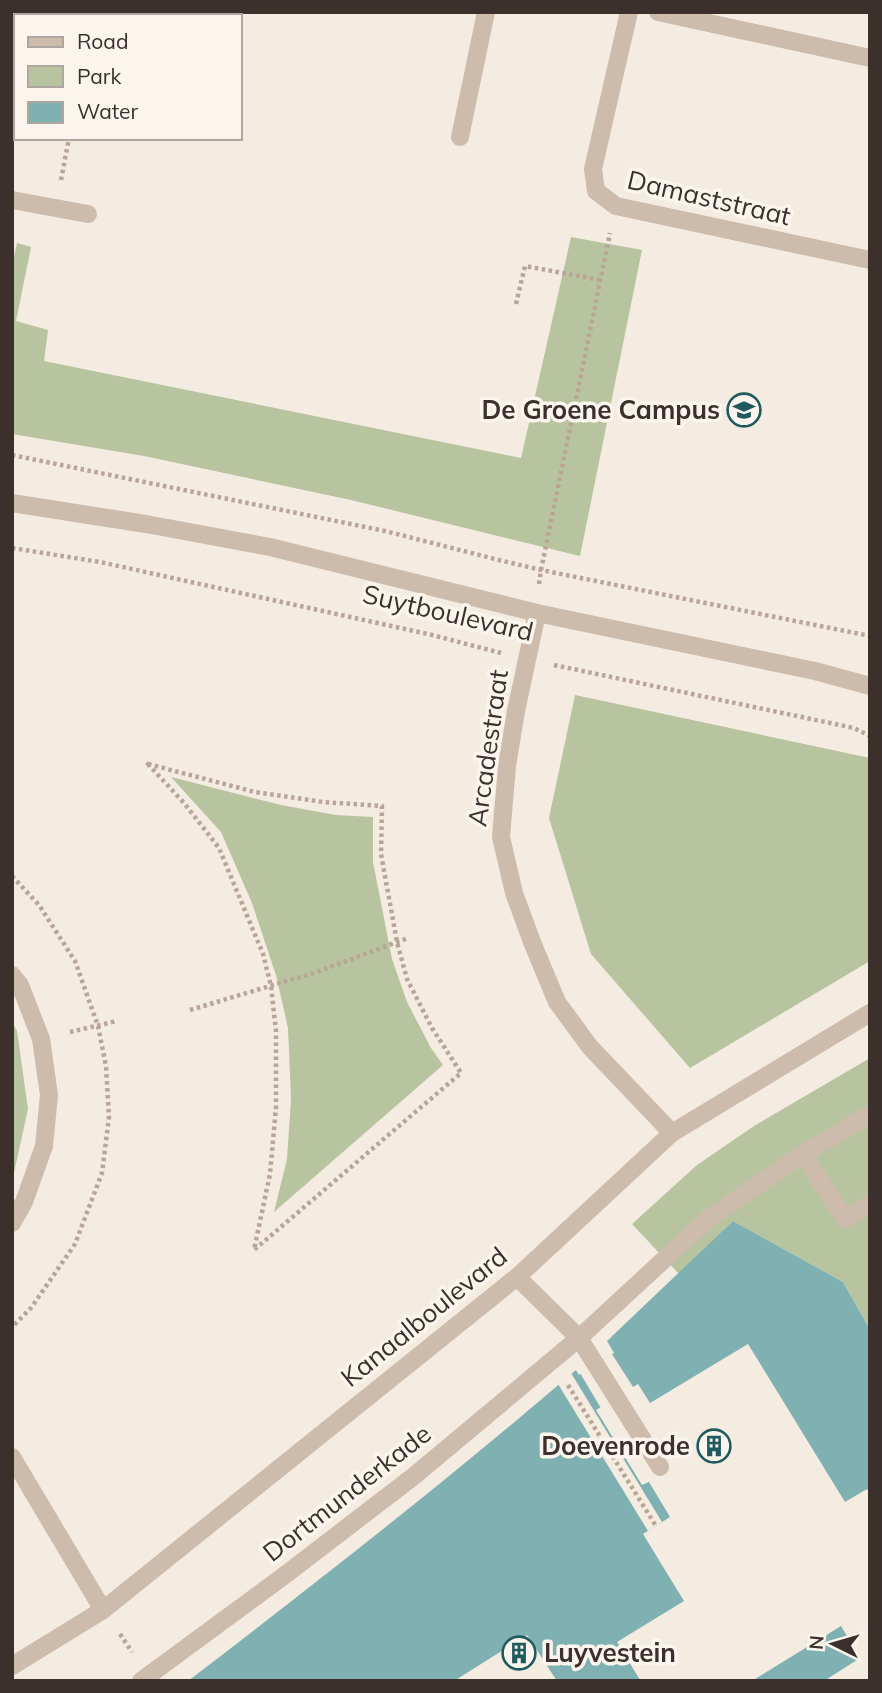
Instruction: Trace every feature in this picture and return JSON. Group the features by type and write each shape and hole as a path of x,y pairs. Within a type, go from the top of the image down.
{"street":[{"path":"460,137 486,12"},
{"name":"Damaststraat","path":"629,12 593,169 596,191 616,206 870,260"},
{"path":"658,12 870,58"},
{"path":"12,200 88,214"},
{"name":"Suytboulevard","path":"12,503 270,547 537,613 815,671 870,686"},
{"name":"Arcadestraat","path":"537,613 507,766 501,837 514,892 557,1002 590,1047 672,1133"},
{"path":"12,975 20,985 41,1039 49,1096 44,1146 24,1202 12,1223"},
{"name":"Kanaalboulevard","path":"12,1666 103,1610 517,1277 672,1133 870,1013"},
{"name":"Dortmunderkade","path":"141,1681 414,1476 579,1338 708,1219 803,1154 870,1114"},
{"path":"803,1154 845,1219 870,1204"},
{"path":"517,1277 579,1338 660,1467"},
{"path":"12,1457 103,1610"}],"path":[{"path":"55,208 69,140"},
{"path":"541,569 616,206"},
{"path":"516,304 525,266 600,280"},
{"path":"12,455 385,531 499,560 870,636"},
{"name":"Suytboulevard","path":"12,548 100,562 432,635 527,659 854,728 870,736"},
{"path":"148,764 255,792 323,802 382,806 381,854 397,942 407,979 432,1028 461,1073 254,1250 270,1174 276,1107 276,1031 271,986 262,954 219,848 184,803 148,764"},
{"path":"190,1010 317,972 408,938"},
{"path":"564,1378 656,1526"}],"green space":[{"path":"571,237 642,250 580,556 351,500 144,456 12,434 12,266 17,243 31,247 16,321 48,330 44,361 521,458"},
{"path":"575,695 870,758 870,961 690,1068 591,954 549,818"},
{"path":"171,777 281,805 336,815 373,817 373,862 392,959 407,1002 443,1065 274,1212 287,1159 291,1099 288,1028 276,975 252,903 221,832"},
{"path":"12,1022 17,1031 28,1109 12,1182"},
{"path":"870,1058 870,1330 843,1282 733,1221 679,1274 632,1224 697,1165 754,1126"}],"water":[{"path":"733,1221 843,1282 870,1330 870,1493 867,1489 845,1502 748,1344 650,1403 638,1384 596,1410 642,1485 649,1482 670,1517 643,1534 684,1601 617,1642 640,1680 557,1681 527,1635 454,1681 188,1681 384,1528 576,1370 579,1375 614,1353 607,1341"},
{"path":"841,1626 860,1658 824,1681 752,1681"}],"pier":[{"path":"612,1354 635,1390 602,1410 580,1373"},
{"path":"571,1373 662,1522 648,1531 558,1384"}],"place":[{"name":"De Groene Campus","path":"744,410"},
{"name":"Doevenrode","path":"714,1446"},
{"name":"Luyvestein","path":"519,1653"}]}
